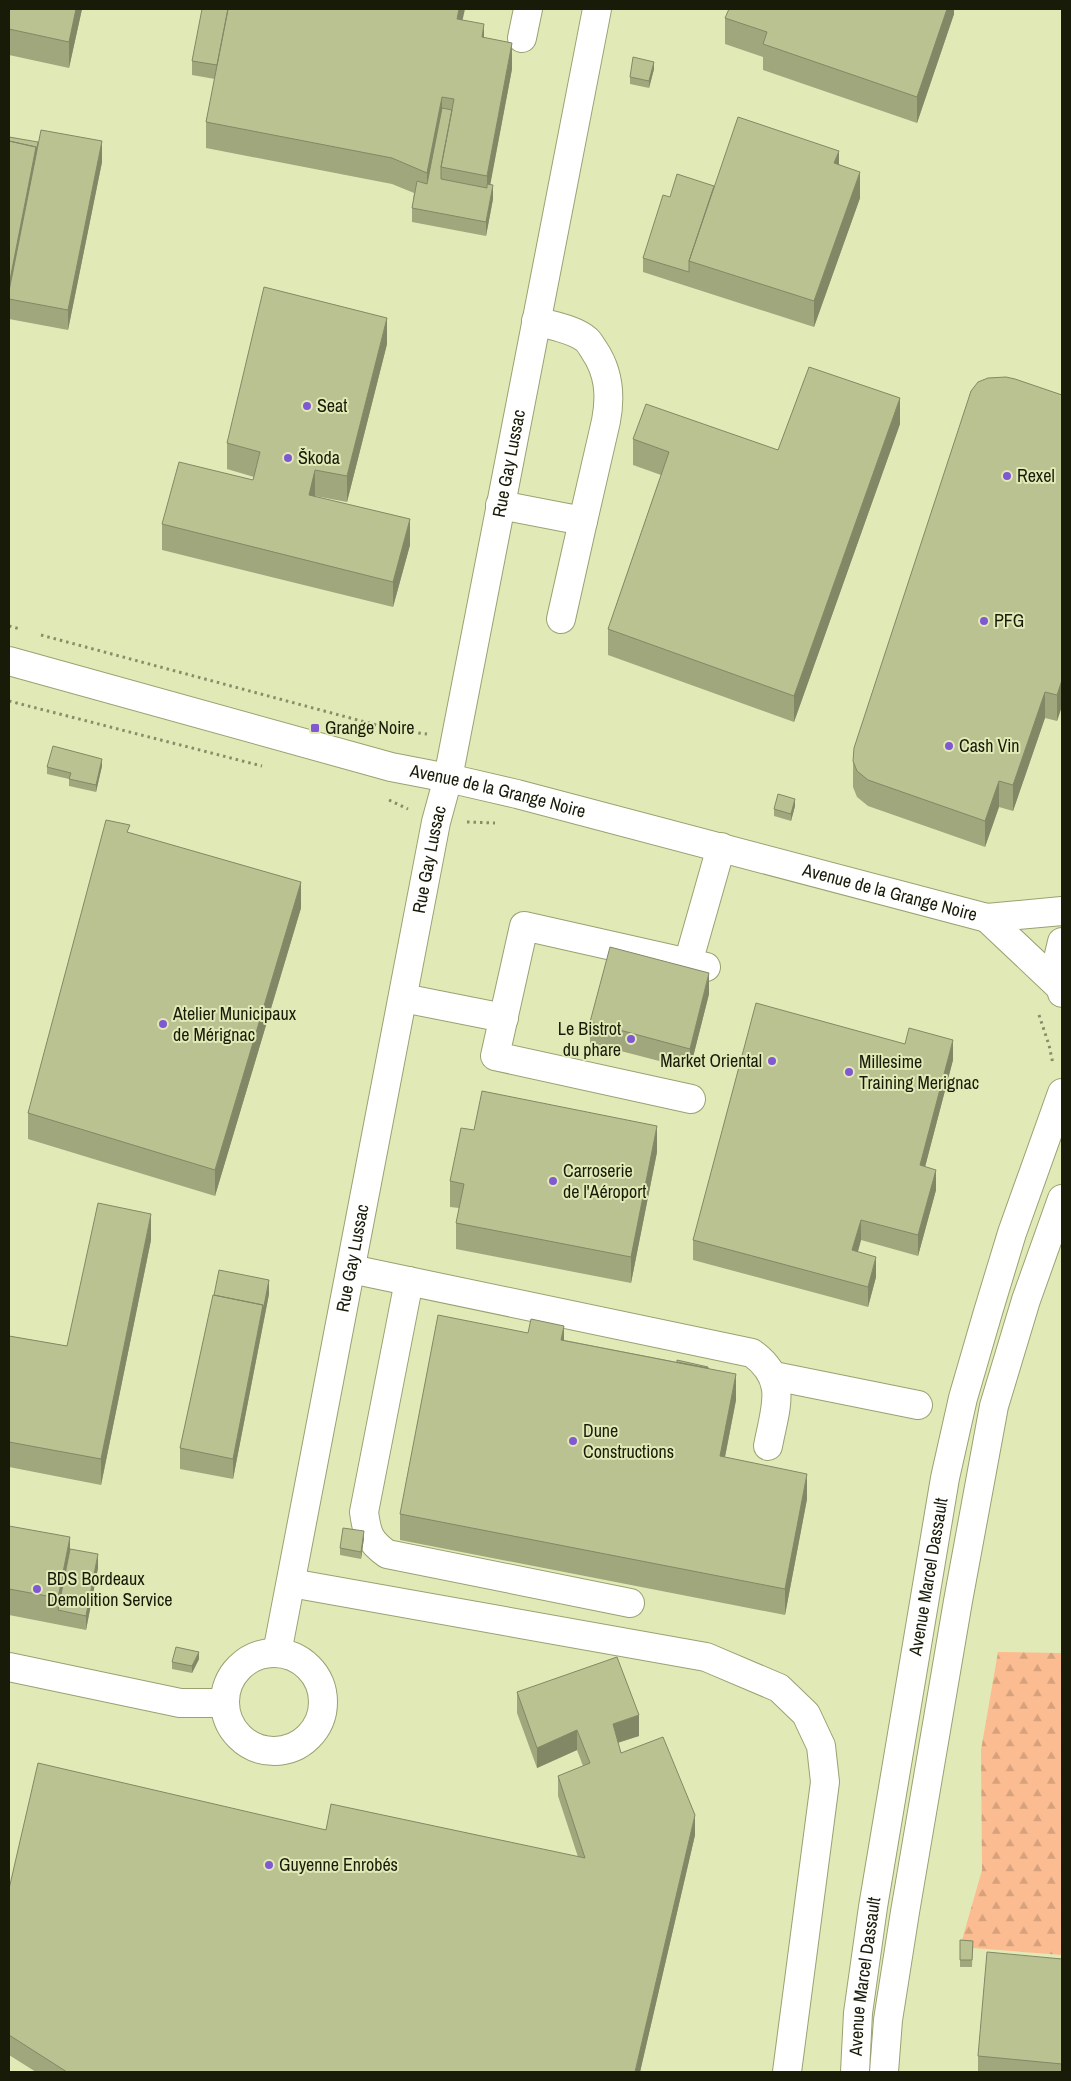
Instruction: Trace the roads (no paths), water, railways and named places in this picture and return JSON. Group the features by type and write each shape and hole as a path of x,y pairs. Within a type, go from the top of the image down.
{"street":[{"path":"522,38 528,9"},
{"name":"Rue Gay Lussac","path":"278,1652 436,822 448,778 597,9"},
{"path":"536,321 576,334 588,340 599,357 608,379 609,406 561,619"},
{"path":"500,505 583,521"},
{"name":"Avenue de la Grange Noire","path":"9,661 391,767 448,778 722,847 792,868 987,918 1062,911"},
{"path":"691,1100 495,1056 524,926 697,965 722,847"},
{"name":"Avenue de la Grange Noire","path":"987,918 1061,990"},
{"path":"1061,990 1058,959 1062,942"},
{"path":"403,998 504,1018"},
{"name":"Avenue Marcel Dassault","path":"855,2072 858,2013 873,1907 945,1478 963,1398 1012,1233 1062,1093"},
{"name":"Avenue Marcel Dassault","path":"884,2072 888,2020 905,1912 958,1601 994,1406 1026,1300 1062,1199"},
{"path":"351,1269 738,1348 752,1353 765,1362 774,1376 777,1398 768,1446"},
{"path":"409,1282 364,1512 367,1533 375,1545 387,1554 630,1603"},
{"path":"774,1376 918,1405"},
{"path":"291,1583 706,1657 779,1688 806,1714 821,1746 825,1782 787,2072"},
{"path":"278,1652 293,1656 307,1665 317,1678 322,1693 322,1709 318,1725 308,1738 294,1747 279,1751 263,1750 248,1744 236,1733 228,1719 225,1703 227,1687 234,1672 254,1657 278,1652"},
{"path":"9,1667 180,1703 225,1703"}],"place":[{"name":"Seat","path":"307,406"},
{"name":"Škoda","path":"288,458"},
{"name":"Rexel","path":"1007,476"},
{"name":"PFG","path":"984,621"},
{"name":"Grange Noire","path":"315,728"},
{"name":"Cash Vin","path":"949,746"},
{"name":"Atelier Municipaux de Mérignac","path":"163,1024"},
{"name":"Le Bistrot du phare","path":"631,1039"},
{"name":"Market Oriental","path":"772,1061"},
{"name":"Millesime Training Merignac","path":"849,1072"},
{"name":"Carroserie de l'Aéroport","path":"553,1181"},
{"name":"Dune Constructions","path":"573,1441"},
{"name":"BDS Bordeaux Demolition Service","path":"37,1589"},
{"name":"Guyenne Enrobés","path":"269,1865"}]}
